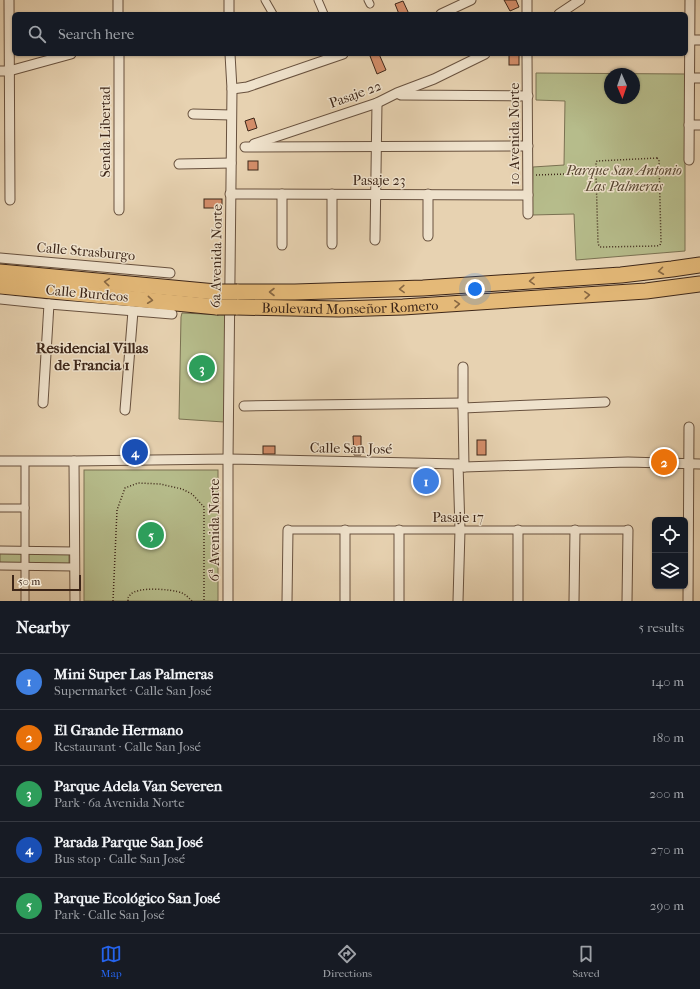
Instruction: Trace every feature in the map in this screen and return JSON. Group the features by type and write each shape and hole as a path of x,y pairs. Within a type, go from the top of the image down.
{"highway":[{"name":"Boulevard Monseñor Romero","path":"0,272 216,292 295,292 423,288 621,275 672,270 700,265"},
{"name":"Boulevard Monseñor Romero","path":"0,286 217,307 339,309 403,307 646,291 700,284"}],"street":[{"path":"9,0 4,71 10,200"},
{"path":"118,0 118,12"},
{"path":"265,0 272,12"},
{"path":"318,0 323,12"},
{"path":"445,12 471,0"},
{"path":"527,0 527,12"},
{"path":"562,12 580,0"},
{"path":"689,160 690,78 688,50 690,40 690,0"},
{"path":"229,12 232,1"},
{"path":"690,40 700,40"},
{"path":"4,71 63,56"},
{"name":"Senda Libertad","path":"118,210 119,56"},
{"name":"6a Avenida Norte","path":"228,459 232,89 230,56"},
{"path":"232,89 247,87 337,56"},
{"name":"Pasaje 22","path":"231,146 245,147 377,103 397,93 434,79 481,56"},
{"name":"10 Avenida Norte","path":"527,56 528,214"},
{"path":"690,78 700,78"},
{"path":"397,93 401,95 528,96"},
{"path":"375,240 377,103"},
{"path":"193,114 231,115"},
{"path":"689,125 700,125"},
{"path":"245,147 528,146"},
{"path":"179,164 231,163"},
{"name":"Pasaje 23","path":"230,194 528,195"},
{"path":"282,194 282,245"},
{"path":"332,194 332,244"},
{"path":"428,194 428,236"},
{"name":"Calle Strasburgo","path":"0,258 170,273"},
{"name":"Calle Burdeos","path":"0,299 172,314"},
{"path":"43,403 49,304"},
{"path":"125,410 133,311"},
{"path":"458,601 463,367"},
{"path":"244,406 463,405 605,402"},
{"path":"688,601 689,427"},
{"name":"Calle San José","path":"0,461 228,459 461,465 628,462 700,464"},
{"name":"6ª Avenida Norte","path":"228,459 228,601"},
{"path":"25,461 25,601"},
{"path":"74,461 75,601"},
{"path":"0,508 25,508"},
{"path":"287,601 288,530"},
{"name":"Pasaje 17","path":"288,530 628,530"},
{"path":"345,530 345,601"},
{"path":"399,530 399,601"},
{"path":"518,530 518,601"},
{"path":"574,601 575,530"},
{"path":"627,601 628,530"},
{"path":"0,550 74,551"},
{"path":"0,566 74,567"}],"path":[{"path":"657,158 659,160 660,245 599,246 596,173 597,161 657,158"},
{"path":"528,175 596,173"},
{"path":"113,601 117,510 125,488 138,482 160,484 182,489 192,494 204,507 204,601"},
{"path":"128,601 130,595 134,592 151,589 164,589 181,593 192,601"}],"green space":[{"name":"Parque San Antonio Las Palmeras","path":"536,73 604,73 604,104 640,104 640,74 685,74 685,251 576,260 574,214 532,215 533,167 564,165 565,101 536,100"},
{"path":"182,313 225,315 224,422 179,419"},
{"path":"84,470 218,470 218,601 84,601"},
{"path":"0,550 69,551 69,567 0,566"}],"building":[{"path":"504,0 516,0 519,7 510,11"},
{"path":"403,1 408,12 398,12 395,4"},
{"path":"370,56 380,56 386,70 377,74"},
{"path":"509,56 519,56 519,65 509,65"},
{"path":"254,118 257,128 248,131 245,121"},
{"path":"248,161 258,161 258,170 248,170"},
{"path":"204,199 222,199 222,208 204,208"},
{"path":"353,436 361,436 361,455 354,455"},
{"path":"477,440 486,440 486,455 477,455"},
{"path":"263,446 275,446 275,454 263,454"},
{"path":"422,477 430,477 430,485 421,485"}],"place":[{"name":"Parque Adela Van Severen","path":"202,368"},
{"name":"Parada Parque San José","path":"135,452"},
{"name":"El Grande Hermano","path":"664,462"},
{"name":"Mini Super Las Palmeras","path":"426,481"},
{"name":"Parque Ecológico San José","path":"151,535"}],"district":[{"name":"Residencial Villas de Francia 1","path":"92,356"}]}
